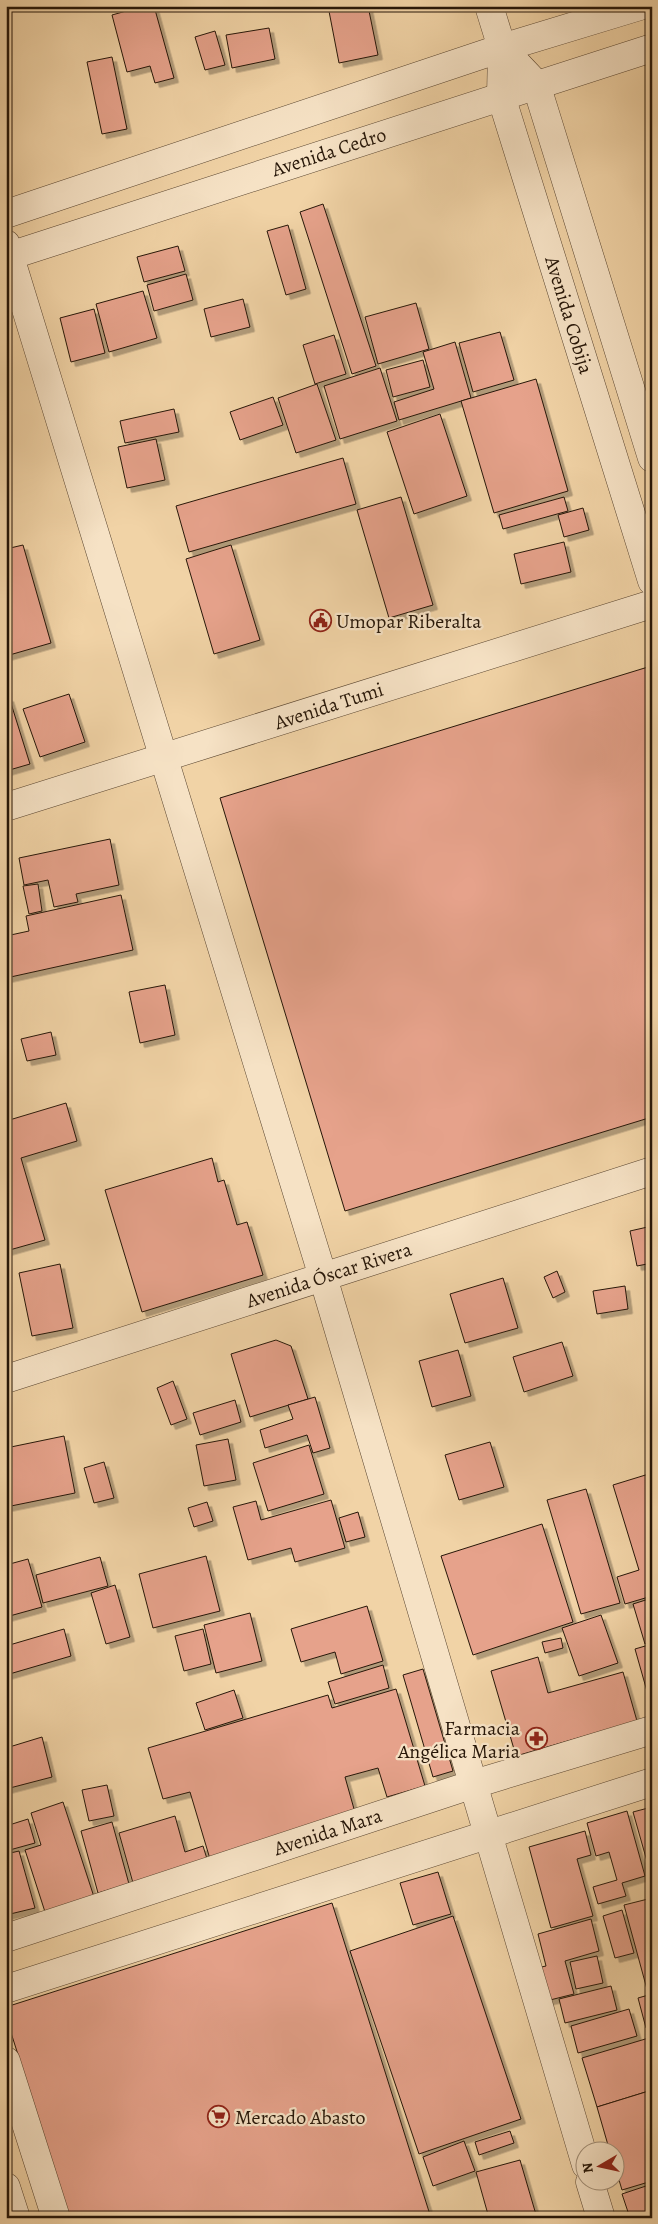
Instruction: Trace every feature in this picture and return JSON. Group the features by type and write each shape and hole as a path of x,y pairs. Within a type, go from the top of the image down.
{"street":[{"name":"Avenida Cobija","path":"490,6 502,48 501,96 652,581"},
{"path":"6,214 502,48 640,6"},
{"name":"Avenida Cobija","path":"502,48 536,84 652,458"},
{"name":"Avenida Cedro","path":"8,252 652,48"},
{"path":"8,252 323,1277 579,2142"},
{"name":"Avenida Tumi","path":"6,807 652,604"},
{"name":"Avenida Óscar Rivera","path":"6,1379 652,1171"},
{"name":"Avenida Mara","path":"6,1938 474,1784 652,1730"},
{"path":"6,1989 652,1782"},
{"path":"6,2061 56,2218"},
{"path":"6,2187 16,2218"},
{"path":"593,2192 601,2218"}],"building":[{"path":"144,6 154,6 174,78 155,83 150,66 127,72 112,15"},
{"path":"328,6 368,6 378,55 339,63"},
{"path":"269,28 275,59 232,68 226,35"},
{"path":"215,31 225,65 205,70 195,37"},
{"path":"112,57 127,129 102,134 87,62"},
{"path":"323,204 376,366 352,374 300,212"},
{"path":"288,225 306,289 286,295 267,231"},
{"path":"178,246 185,271 144,282 137,257"},
{"path":"186,274 193,300 154,311 147,285"},
{"path":"143,291 157,338 109,352 96,304"},
{"path":"243,299 250,327 211,337 204,309"},
{"path":"416,303 429,349 378,364 365,317"},
{"path":"94,309 105,353 71,362 60,318"},
{"path":"500,332 514,380 473,392 459,343"},
{"path":"334,335 346,374 315,384 303,345"},
{"path":"455,342 471,398 399,420 394,402 434,389 423,352"},
{"path":"423,360 430,387 393,397 386,370"},
{"path":"380,368 397,421 340,439 324,386"},
{"path":"536,379 568,491 494,513 461,401"},
{"path":"317,384 336,440 296,453 278,398"},
{"path":"273,397 283,425 240,440 230,412"},
{"path":"174,409 179,432 125,443 120,421"},
{"path":"440,414 467,496 414,514 387,432"},
{"path":"156,439 165,480 127,488 118,447"},
{"path":"343,458 356,504 189,552 176,506"},
{"path":"401,497 433,605 389,618 357,510"},
{"path":"564,497 568,511 503,529 499,515"},
{"path":"583,508 589,530 564,537 558,515"},
{"path":"564,542 571,572 521,584 514,554"},
{"path":"23,545 51,643 6,656 6,549"},
{"path":"231,545 260,640 214,654 186,559"},
{"path":"648,667 652,678 652,1117 345,1211 220,798"},
{"path":"69,694 85,742 40,757 23,709"},
{"path":"9,697 30,764 6,771 6,698"},
{"path":"110,839 119,885 76,894 78,902 54,907 48,880 24,885 19,858"},
{"path":"38,884 42,911 29,914 23,886"},
{"path":"121,895 133,950 6,978 6,936 29,931 26,916"},
{"path":"165,985 175,1035 140,1043 129,992"},
{"path":"51,1032 56,1055 27,1061 21,1039"},
{"path":"66,1103 77,1141 21,1158 45,1240 6,1251 6,1121"},
{"path":"212,1158 218,1182 224,1180 237,1225 247,1222 263,1275 142,1312 105,1190"},
{"path":"652,1226 652,1263 637,1266 630,1231"},
{"path":"60,1264 73,1328 32,1336 19,1273"},
{"path":"557,1271 565,1292 553,1298 544,1277"},
{"path":"503,1278 518,1328 465,1343 450,1294"},
{"path":"625,1286 628,1309 597,1314 593,1291"},
{"path":"276,1340 291,1346 308,1399 250,1417 231,1354"},
{"path":"562,1342 573,1376 524,1392 513,1357"},
{"path":"458,1350 471,1396 432,1407 419,1361"},
{"path":"173,1381 187,1419 171,1425 157,1388"},
{"path":"315,1397 330,1448 313,1453 307,1435 265,1448 260,1430 293,1419 288,1405"},
{"path":"235,1400 241,1422 200,1435 193,1413"},
{"path":"64,1436 75,1493 6,1507 6,1448"},
{"path":"228,1439 236,1480 204,1486 196,1445"},
{"path":"490,1442 504,1487 459,1500 445,1455"},
{"path":"309,1445 324,1494 268,1511 253,1463"},
{"path":"104,1462 114,1498 94,1503 84,1468"},
{"path":"652,1473 652,1596 625,1604 617,1577 639,1570 613,1485"},
{"path":"586,1489 620,1603 581,1614 547,1500"},
{"path":"331,1500 345,1548 295,1562 291,1548 248,1560 233,1507 256,1501 261,1520"},
{"path":"207,1502 213,1521 194,1527 188,1508"},
{"path":"358,1512 365,1537 346,1542 339,1518"},
{"path":"542,1524 573,1622 473,1655 441,1556"},
{"path":"206,1556 220,1611 153,1628 139,1574"},
{"path":"100,1557 108,1586 43,1603 36,1575"},
{"path":"28,1559 42,1607 6,1617 6,1565"},
{"path":"115,1585 130,1637 106,1644 91,1593"},
{"path":"652,1598 652,1642 645,1644 633,1604"},
{"path":"367,1606 383,1661 341,1674 335,1652 301,1662 291,1629"},
{"path":"250,1613 262,1661 216,1673 204,1625"},
{"path":"601,1615 618,1663 579,1676 562,1628"},
{"path":"64,1629 71,1656 6,1675 6,1646"},
{"path":"203,1629 211,1664 184,1671 175,1636"},
{"path":"561,1638 563,1648 545,1653 542,1642"},
{"path":"652,1644 652,1709 635,1649"},
{"path":"538,1657 548,1693 623,1672 637,1721 516,1756 491,1671"},
{"path":"383,1665 389,1688 335,1704 328,1682"},
{"path":"423,1669 453,1771 433,1777 403,1675"},
{"path":"396,1689 425,1786 387,1797 378,1768 345,1777 356,1816 210,1859 190,1792 163,1799 148,1748 328,1695 332,1708"},
{"path":"234,1690 243,1718 205,1730 196,1703"},
{"path":"42,1737 52,1777 6,1789 6,1748"},
{"path":"107,1785 114,1816 89,1821 82,1790"},
{"path":"63,1802 95,1900 46,1915 25,1850 41,1845 31,1813"},
{"path":"652,1807 652,1879 633,1812"},
{"path":"627,1811 645,1876 622,1883 626,1896 598,1904 593,1887 617,1880 609,1852 596,1856 587,1823"},
{"path":"175,1816 185,1852 203,1846 208,1862 133,1883 119,1833"},
{"path":"28,1819 35,1843 6,1851 6,1826"},
{"path":"112,1822 129,1884 98,1893 81,1831"},
{"path":"585,1831 591,1855 577,1859 593,1916 551,1928 529,1847"},
{"path":"19,1851 35,1908 6,1915 6,1854"},
{"path":"438,1872 451,1914 413,1925 400,1883"},
{"path":"652,1898 652,1992 648,1993 624,1905"},
{"name":"Mercado Abasto","path":"332,1903 431,2218 70,2218 6,2017 6,2007"},
{"path":"622,1910 634,1953 615,1958 603,1916"},
{"path":"453,1916 521,2119 419,2154 350,1951"},
{"path":"591,1919 599,1951 565,1961 574,1994 546,2001 537,1968 546,1966 538,1934"},
{"path":"597,1956 603,1983 576,1989 570,1962"},
{"path":"611,1986 617,2010 565,2023 559,1999"},
{"path":"652,1994 652,2027 646,2028 638,1998"},
{"path":"629,2009 637,2036 578,2053 571,2026"},
{"path":"652,2037 652,2090 597,2107 582,2058"},
{"path":"652,2090 652,2181 626,2189 626,2142 607,2142 597,2107"},
{"path":"510,2131 514,2143 479,2155 475,2142"},
{"path":"464,2141 475,2171 433,2186 423,2157"},
{"path":"520,2160 537,2218 489,2218 476,2172"},
{"path":"652,2184 652,2218 630,2218 622,2194"}],"place":[{"name":"Umopar Riberalta","path":"320,621"},
{"name":"Farmacia Angélica Maria","path":"536,1739"},
{"name":"Mercado Abasto","path":"219,2117"}]}
